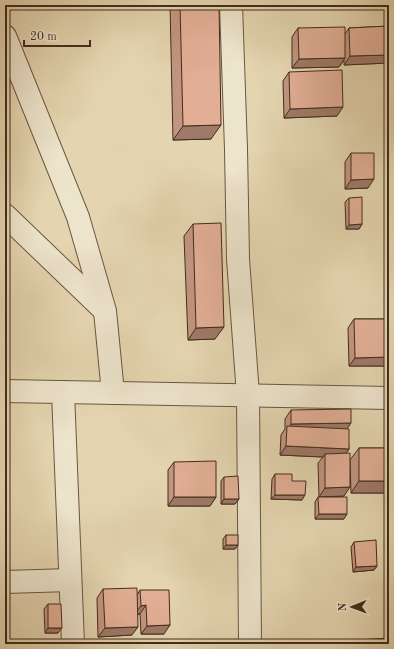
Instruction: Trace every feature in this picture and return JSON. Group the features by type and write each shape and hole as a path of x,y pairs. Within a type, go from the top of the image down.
{"street":[{"path":"231,5 238,259 248,395 250,644"},
{"path":"5,36 78,217 105,311 113,393"},
{"path":"5,215 105,311"},
{"path":"5,391 389,398"},
{"path":"63,392 72,644"},
{"path":"5,582 70,580"}],"building":[{"path":"180,5 219,5 221,125 183,126"},
{"path":"389,26 389,55 350,56 349,28"},
{"path":"345,27 345,58 299,59 298,28"},
{"path":"342,70 343,107 290,109 289,72"},
{"path":"351,153 374,153 374,179 351,180"},
{"path":"362,197 362,224 349,225 349,198"},
{"path":"221,223 224,327 196,328 193,224"},
{"path":"354,319 389,319 389,357 355,358"},
{"path":"351,409 351,423 291,424 291,410"},
{"path":"287,426 349,429 349,449 286,446"},
{"path":"359,448 389,448 389,481 359,481"},
{"path":"350,453 350,487 325,488 325,454"},
{"path":"216,461 216,497 174,497 174,462"},
{"path":"275,474 292,474 292,481 306,481 305,495 275,495"},
{"path":"238,476 239,499 224,499 224,477"},
{"path":"318,497 347,497 347,514 319,514"},
{"path":"226,535 238,535 238,545 226,545"},
{"path":"376,540 377,566 356,567 354,542"},
{"path":"137,588 138,627 105,628 103,589"},
{"path":"140,590 169,590 170,625 147,626 146,605 141,606"},
{"path":"48,604 61,604 62,628 48,628"},
{"path":"389,638 389,644 357,644 357,640"}]}
